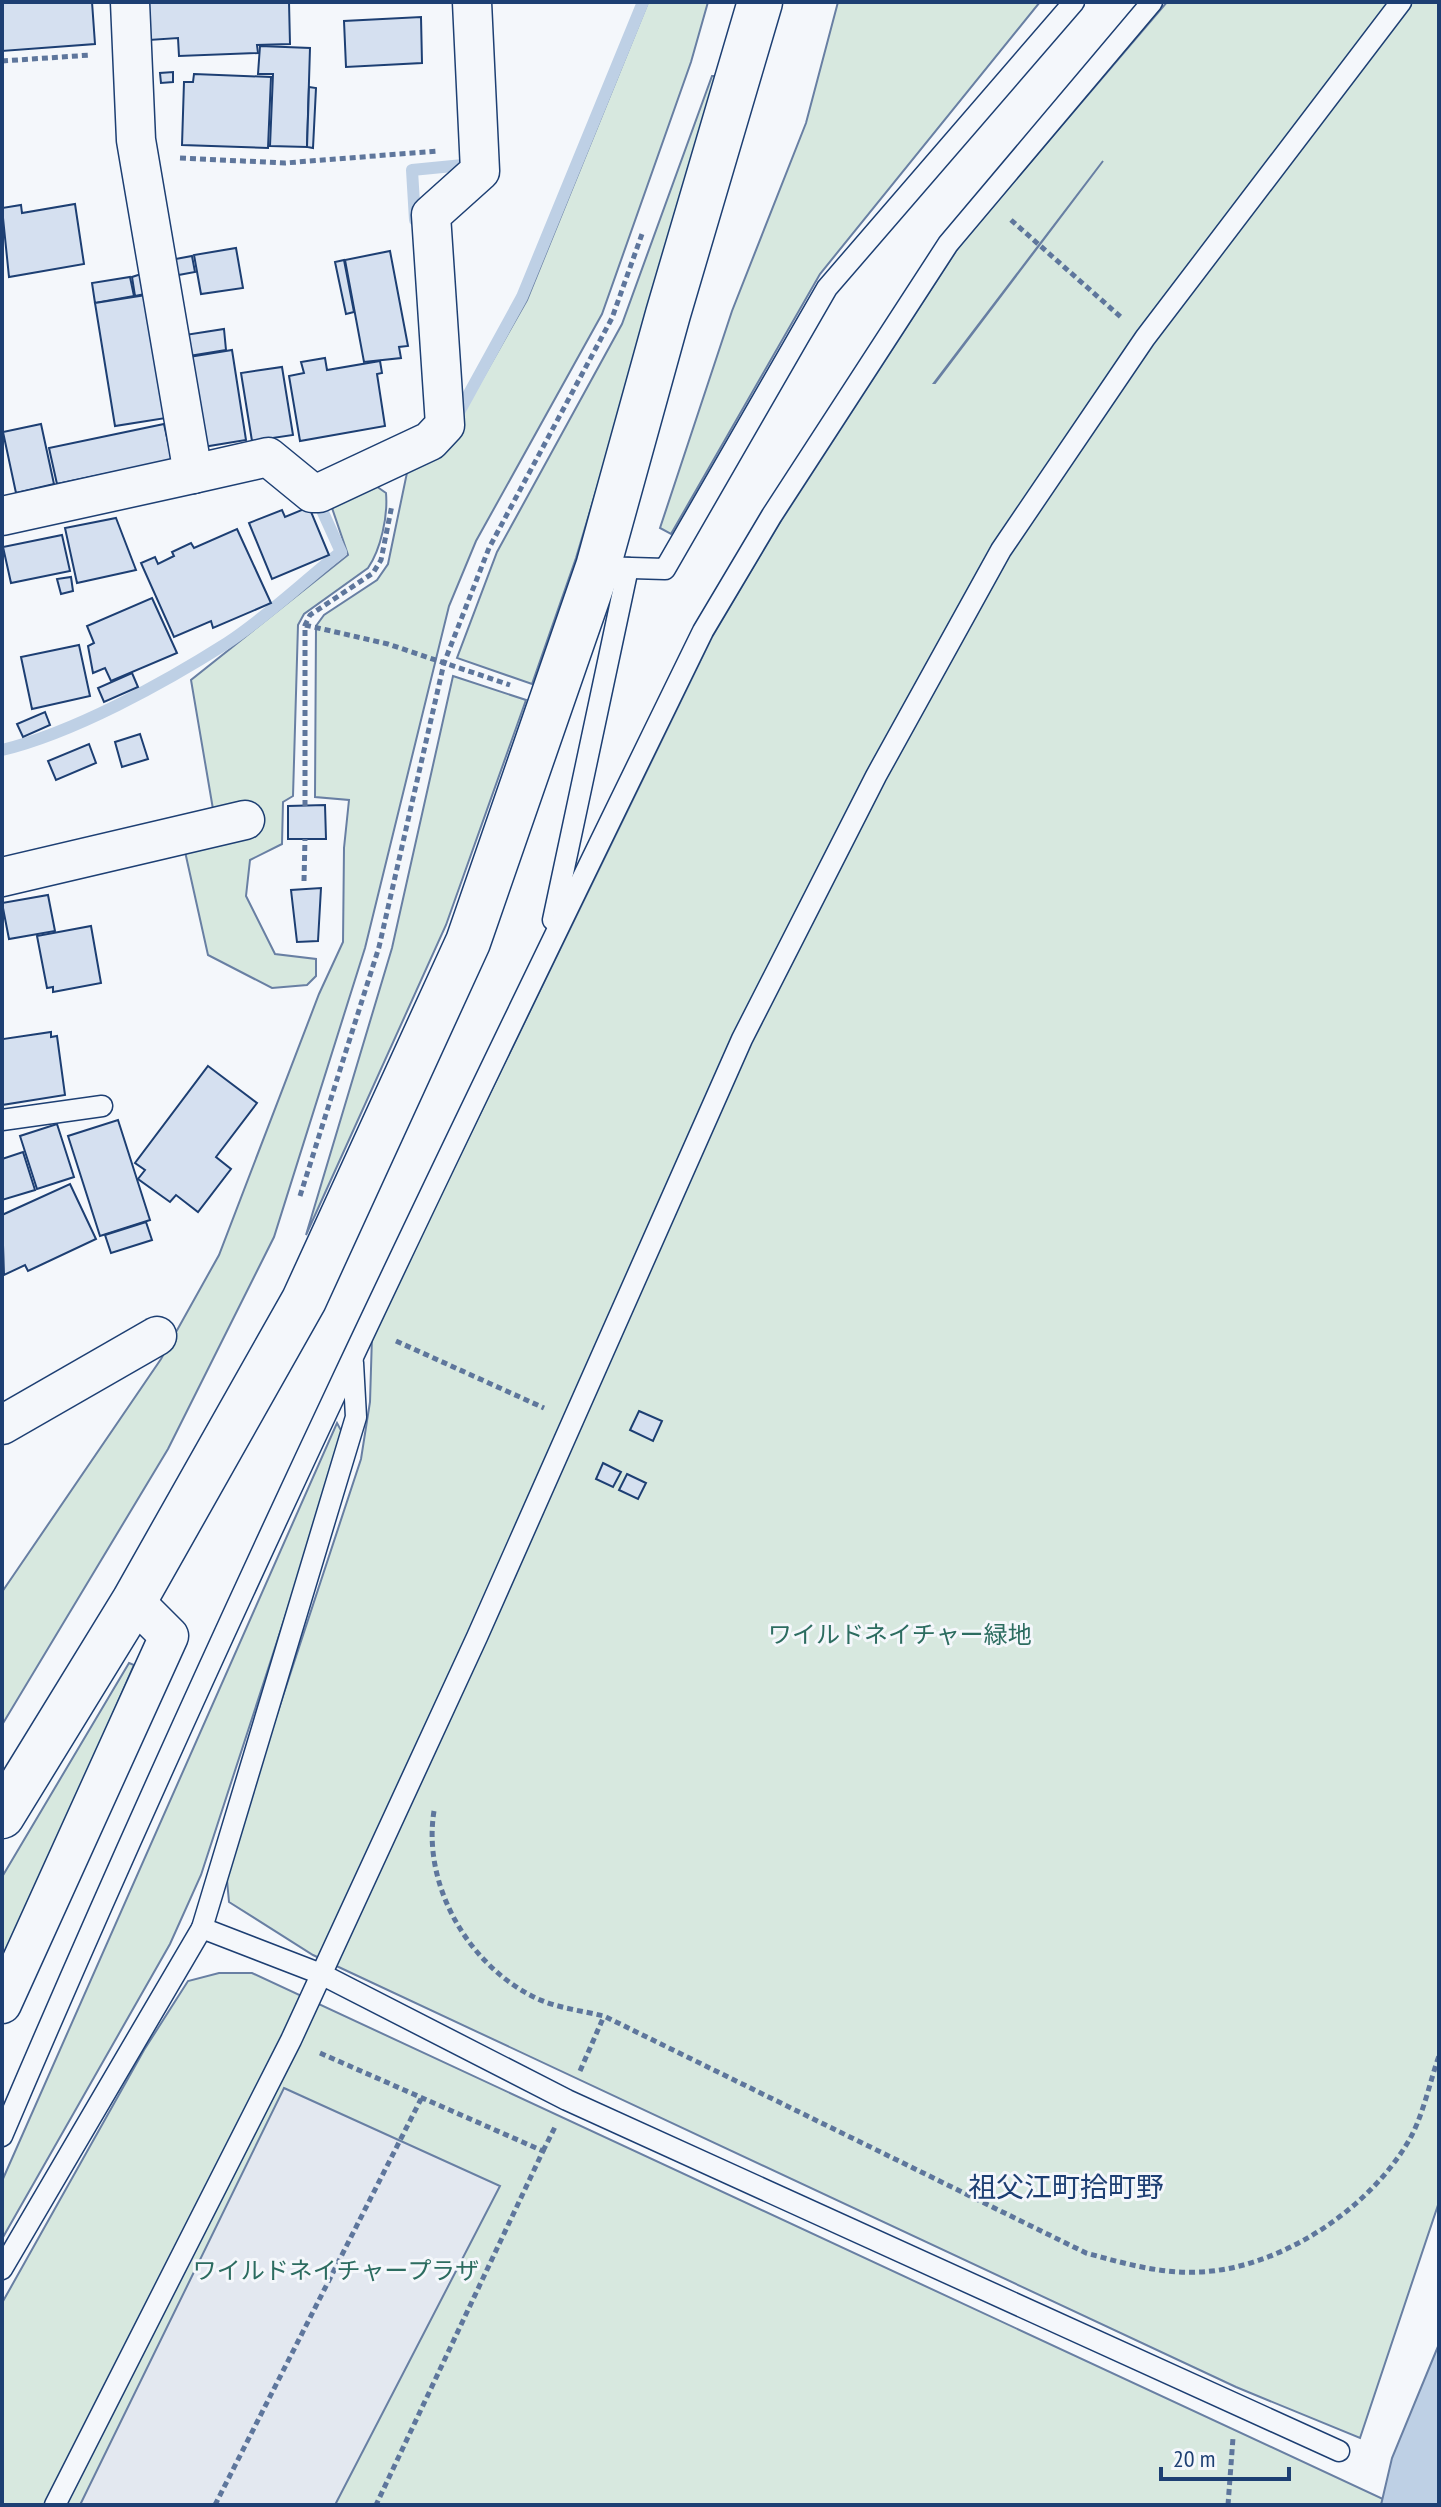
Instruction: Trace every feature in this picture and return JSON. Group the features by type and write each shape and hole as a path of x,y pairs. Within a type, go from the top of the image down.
{"street":[{"path":"130,2 138,157 193,474"},
{"path":"2,516 268,457 312,493 319,493 430,441 445,425 431,215 475,179 480,171 472,2"},
{"path":"2,1816 134,1601 304,1300 461,956 613,568 668,314 760,2"},
{"path":"2,877 245,820"},
{"path":"2,1425 157,1336"},
{"path":"2,2004 169,1636 134,1601"}],"lane":[{"path":"547,952 613,568 665,569 827,288 1074,2"},
{"path":"2,2136 148,1797 296,1473 353,1361 703,631 772,515 948,244 1152,2"},
{"path":"55,2505 291,2040 742,1039 876,776 1001,550 1145,338 1401,2"},
{"path":"2,1120 102,1106"},
{"path":"2,2269 202,1928 356,1417 353,1361"},
{"path":"202,1928 321,1974 567,2100 1339,2451"}],"path":[{"path":"2,61 132,52"},
{"path":"138,157 285,163 479,148"},
{"path":"295,1211 379,947 444,663 489,548 612,318 643,232"},
{"path":"1038,242 1145,338"},
{"path":"305,806 305,625 310,615 373,573 381,560 403,454"},
{"path":"305,625 388,644 516,687"},
{"path":"304,881 305,839"},
{"path":"367,1328 572,1421"},
{"path":"435,1804 431,1833 442,1899 482,1959 538,1999 604,2016 1086,2253 1146,2269 1200,2272 1247,2263 1306,2240 1379,2183 1409,2140 1439,2056"},
{"path":"567,2100 604,2016"},
{"path":"291,2040 543,2151 376,2505"},
{"path":"215,2505 421,2099"},
{"path":"1228,2505 1235,2405"}],"green space":[{"path":"648,2 708,2 691,62 602,314 476,541 449,606 365,948 274,1237 168,1449 2,1725 2,1592 161,1359 219,1255 319,994 343,942 344,848 349,800 315,797 316,626 324,615 377,580 388,564 409,463 456,425 527,300"},
{"path":"838,2 1040,2 820,274 671,534 660,528 732,311 806,123"},
{"name":"ワイルドネイチャー緑地","path":"1167,2 1439,2 1439,2202 1360,2438 1236,2387 313,1955 229,1902 226,1869 361,1459 370,1402 372,1336 712,637 779,524 960,245","holes":["1103,161 935,383 934,383"]},
{"path":"712,76 720,76 576,558 532,684 457,658 497,552 622,324"},
{"path":"376,486 386,493 386,512 373,560 368,568 304,614 298,625 293,796 283,802 282,844 250,860 246,896 275,954 316,959 316,976 307,985 272,988 208,955 184,847 214,815 191,680 348,555 331,505"},
{"path":"453,676 526,700 446,925 306,1235 392,948"},
{"path":"337,1423 344,1436 201,1875 170,1944 2,2239 2,2181"},
{"path":"129,1663 134,1665 2,1970 2,1877"},
{"name":"ワイルドネイチャープラザ","path":"219,1973 252,1973 1383,2499 1381,2505 2,2505 2,2303 144,2050 188,1981"}],"shaded area":[{"path":"284,2088 500,2186 335,2505 80,2505"}],"water":[{"path":"1439,2344 1439,2505 1381,2505 1392,2458"}],"building":[{"path":"2,2 92,2 95,44 2,51"},
{"path":"147,2 289,2 290,44 257,45 258,53 179,56 178,38 149,40"},
{"path":"421,17 422,63 346,67 344,21"},
{"path":"260,46 310,48 307,147 270,146 273,74 258,74"},
{"path":"173,72 173,82 161,83 160,73"},
{"path":"194,74 271,77 268,148 182,145 184,82 193,82"},
{"path":"309,87 316,88 313,148 307,147"},
{"path":"75,204 84,264 9,277 2,208 21,205 22,213"},
{"path":"236,248 243,288 201,294 194,255"},
{"path":"390,251 408,346 399,347 401,358 364,362 345,260"},
{"path":"192,256 195,272 173,276 170,260"},
{"path":"344,260 354,312 346,314 335,262"},
{"path":"141,274 145,294 135,296 132,277"},
{"path":"130,277 134,296 95,303 92,283"},
{"path":"146,295 166,418 115,426 95,303"},
{"path":"224,329 226,350 189,356 185,335"},
{"path":"232,350 246,440 203,447 189,357"},
{"path":"325,358 327,370 380,361 382,373 377,374 385,426 300,441 289,376 304,373 301,362"},
{"path":"282,367 293,435 252,441 241,373"},
{"path":"41,424 54,484 16,493 3,432"},
{"path":"164,424 172,460 57,484 49,448"},
{"path":"309,507 329,555 272,579 249,523 282,510 285,517"},
{"path":"116,518 136,570 77,583 65,528"},
{"path":"237,529 271,603 213,628 211,621 174,637 141,563 155,557 158,564 174,556 172,552 191,543 194,548"},
{"path":"62,535 70,571 11,583 3,547"},
{"path":"71,577 73,591 61,594 57,579"},
{"path":"152,598 177,653 111,681 105,668 93,673 88,646 94,643 87,626"},
{"path":"79,645 90,696 32,709 21,657"},
{"path":"132,673 138,687 104,702 98,688"},
{"path":"45,712 50,725 23,737 17,724"},
{"path":"140,734 148,759 122,767 115,742"},
{"path":"89,744 96,763 56,780 48,761"},
{"path":"325,805 326,839 288,839 288,806"},
{"path":"321,888 318,941 297,942 291,890"},
{"path":"48,895 55,931 9,939 2,903"},
{"path":"91,926 101,983 53,992 53,987 47,988 37,936"},
{"path":"51,1032 51,1037 57,1036 65,1095 2,1105 3,1039"},
{"path":"208,1066 257,1103 216,1157 231,1169 198,1212 176,1195 170,1202 138,1179 145,1170 135,1163"},
{"path":"118,1120 150,1220 100,1236 68,1136"},
{"path":"57,1124 74,1177 37,1189 20,1136"},
{"path":"23,1152 35,1190 2,1200 2,1159"},
{"path":"70,1184 96,1239 28,1271 25,1265 4,1275 2,1215"},
{"path":"146,1222 152,1240 111,1253 105,1235"},
{"path":"639,1411 662,1421 653,1441 630,1430"},
{"path":"603,1463 621,1472 613,1487 596,1479"},
{"path":"627,1474 646,1483 638,1499 619,1490"}],"waterway":[{"path":"459,412 522,297 643,2"},
{"path":"415,220 412,170 463,165"},
{"path":"2,750 58,732 118,705 227,643 256,622 341,552 321,508"}],"district":[{"name":"祖父江町拾町野","path":"1066,2187"}]}
